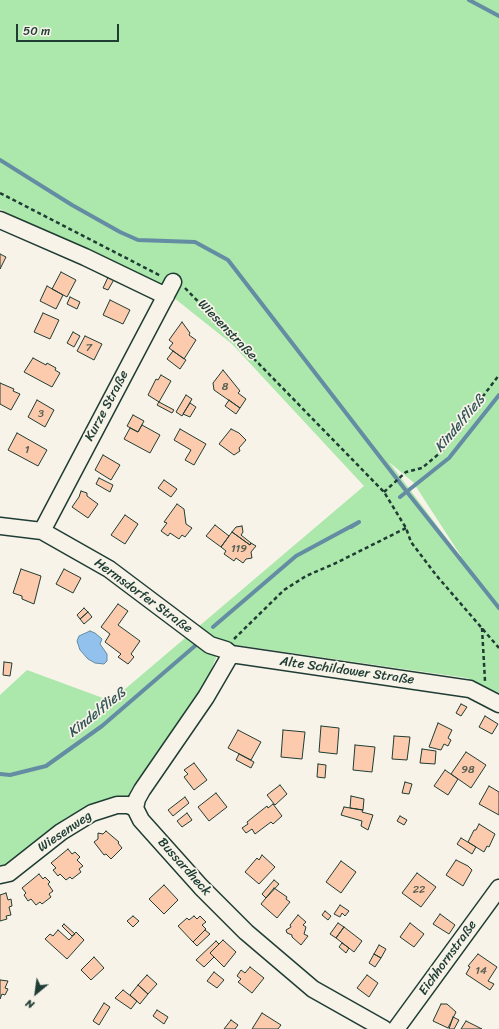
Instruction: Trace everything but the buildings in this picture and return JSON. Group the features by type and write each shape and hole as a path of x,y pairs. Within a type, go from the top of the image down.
{"street":[{"path":"0,220 166,296"},
{"name":"Kurze Straße","path":"42,531 173,282"},
{"name":"Hermsdorfer Straße","path":"0,526 42,531 109,569 194,633"},
{"name":"Alte Schildower Straße","path":"194,633 210,645 229,652 470,689 499,704"},
{"path":"136,808 137,799 142,790 206,697 229,652"},
{"name":"Wiesenweg","path":"0,875 9,873 61,832 92,813 117,805 128,804 136,808"},
{"name":"Bussardheck","path":"136,808 141,820 201,887 256,941 313,989 384,1029"},
{"name":"Eichhornstraße","path":"396,1029 499,888"}],"path":[{"name":"Wiesenstraße","path":"0,193 187,289 384,492 406,528 411,542 436,575 499,648"},
{"path":"384,492 406,472 422,468 441,452 499,375"},
{"path":"229,652 245,628 284,590 306,576 336,563 406,528"},
{"path":"482,628 485,696"}],"green space":[{"path":"0,0 499,0 499,697 467,678 222,643 202,692 130,798 94,806 67,817 0,870 0,695 27,670 111,701 364,486 232,344 169,294 0,209","holes":["389,462 413,482 461,556"]}],"water":[{"path":"90,631 102,639 100,644 107,654 107,661 104,664 95,663 88,659 80,650 77,641 79,636"}],"waterway":[{"path":"469,0 499,16"},
{"path":"0,160 72,205 120,232 138,240 195,242 228,260 407,492 499,608"},
{"name":"Kindelfließ","path":"400,497 449,458 499,395"},
{"name":"Kindelfließ","path":"213,627 296,556 359,522 351,527"},
{"name":"Kindelfließ","path":"0,774 10,775 46,766 102,726 196,645"}]}
